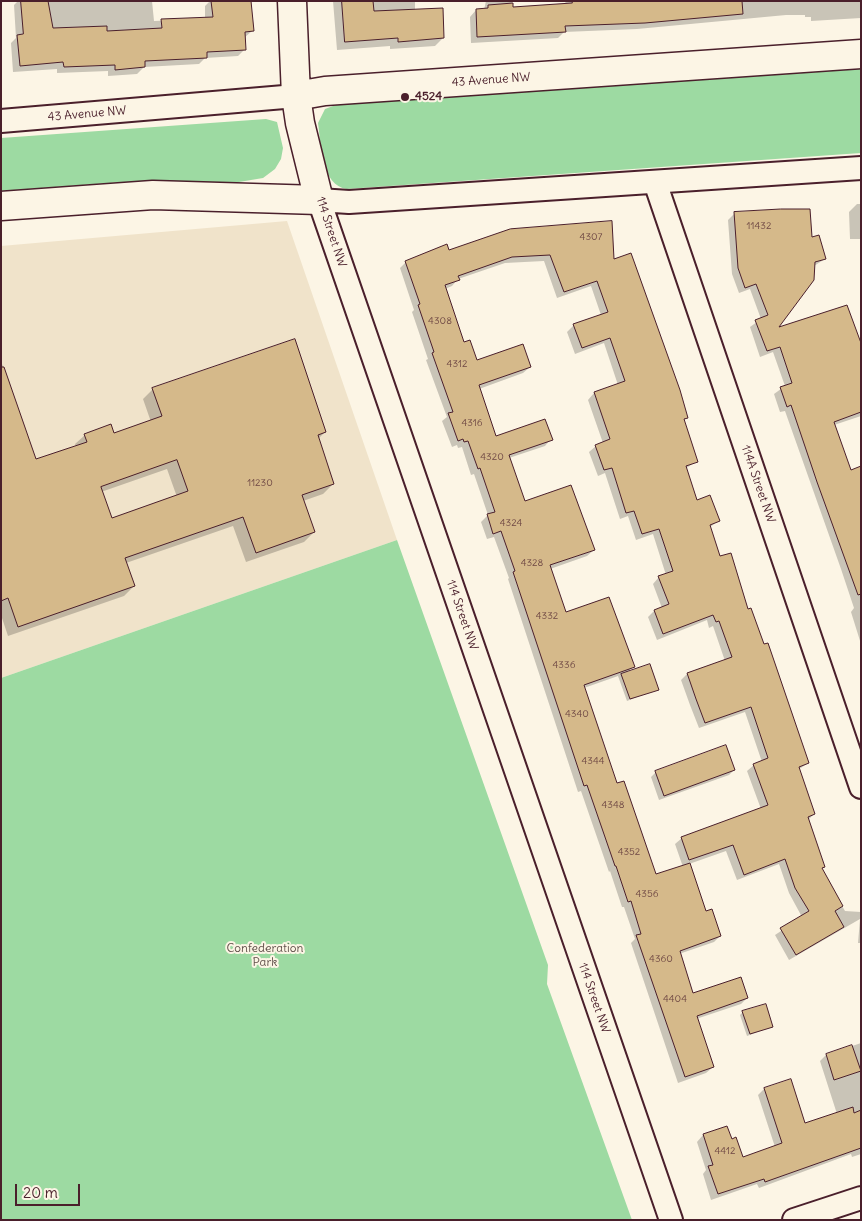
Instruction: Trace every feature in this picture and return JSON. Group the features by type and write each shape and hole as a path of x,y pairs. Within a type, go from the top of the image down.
{"street":[{"name":"114 Street NW","path":"292,1 296,96 300,123 319,200 671,1220"},
{"name":"43 Avenue NW","path":"1,121 296,96 326,91 861,54"},
{"path":"1,206 153,195 349,202 861,168"},
{"name":"114A Street NW","path":"654,182 861,787"},
{"path":"794,1220 861,1198"}],"shaded area":[{"path":"287,221 397,540 1,678 1,246"}],"green space":[{"path":"861,69 861,153 347,189 338,186 327,172 318,123 325,109 336,105"},
{"path":"266,119 277,122 283,148 281,159 275,169 263,178 233,183 123,182 1,191 1,138"},
{"name":"Confederation Park","path":"397,540 548,965 547,984 632,1220 1,1220 1,678"}],"building":[{"path":"21,1 48,1 53,28 107,26 107,31 162,28 161,19 213,17 211,1 251,1 254,31 245,32 246,50 207,52 207,58 145,61 145,67 115,70 115,65 64,67 63,62 20,66 17,35 23,34"},
{"path":"342,1 373,1 374,11 443,8 444,38 398,42 398,38 345,42"},
{"path":"572,1 742,1 743,14 645,23 565,26 566,32 477,37 476,9 488,8 488,5 513,3 513,7 572,3"},
{"path":"810,209 812,237 819,235 826,259 815,262 814,280 779,327 847,305 861,343 861,412 834,422 851,470 861,466 861,594 858,595 791,405 787,407 780,387 792,383 780,347 767,351 755,320 768,315 756,284 745,288 738,268 734,212"},
{"path":"612,221 614,259 631,253 680,390 688,418 684,419 698,462 686,466 697,500 710,495 720,521 710,525 720,556 731,553 748,609 751,608 764,644 768,643 809,763 799,767 815,814 808,817 825,867 822,868 843,906 835,911 844,927 796,955 780,928 809,911 795,888 785,859 744,875 733,845 689,860 681,837 768,805 753,764 768,758 751,707 705,723 696,699 687,673 732,657 719,621 716,622 713,615 663,634 654,610 669,604 658,576 673,571 659,529 642,534 634,511 626,513 612,468 604,470 595,445 610,439 594,392 625,381 610,338 582,348 573,324 608,312 597,281 564,292 550,255 512,257 458,276 460,280 445,285 464,342 470,340 477,360 523,344 531,367 479,385 496,436 545,419 553,440 509,455 525,501 571,485 595,550 550,565 566,612 609,597 635,667 584,685 617,783 624,781 656,874 690,863 706,911 712,909 721,936 680,951 693,993 741,977 748,998 697,1016 714,1067 685,1077 636,935 641,934 631,901 628,902 587,785 584,786 501,531 493,534 487,514 495,512 480,468 478,469 468,441 464,442 463,439 458,441 448,413 453,412 432,353 434,352 418,305 420,304 405,261 447,244 449,250 510,229"},
{"path":"295,339 326,432 318,435 334,484 302,495 315,532 256,553 243,517 125,558 135,586 18,627 8,598 1,601 1,367 4,367 36,459 87,442 84,434 111,424 114,433 162,416 152,388","holes":["177,460 188,491 112,518 101,487"]},
{"path":"650,664 659,690 630,699 621,674"},
{"path":"726,745 735,770 664,796 655,771"},
{"path":"766,1004 773,1027 750,1034 742,1011"},
{"path":"852,1045 861,1071 834,1080 826,1054"},
{"path":"791,1079 805,1123 853,1107 854,1113 861,1110 861,1148 765,1182 764,1179 718,1194 708,1166 713,1165 703,1134 727,1126 732,1139 736,1137 743,1157 782,1143 764,1088"}],"place":[{"name":"4524","path":"405,97"}]}
